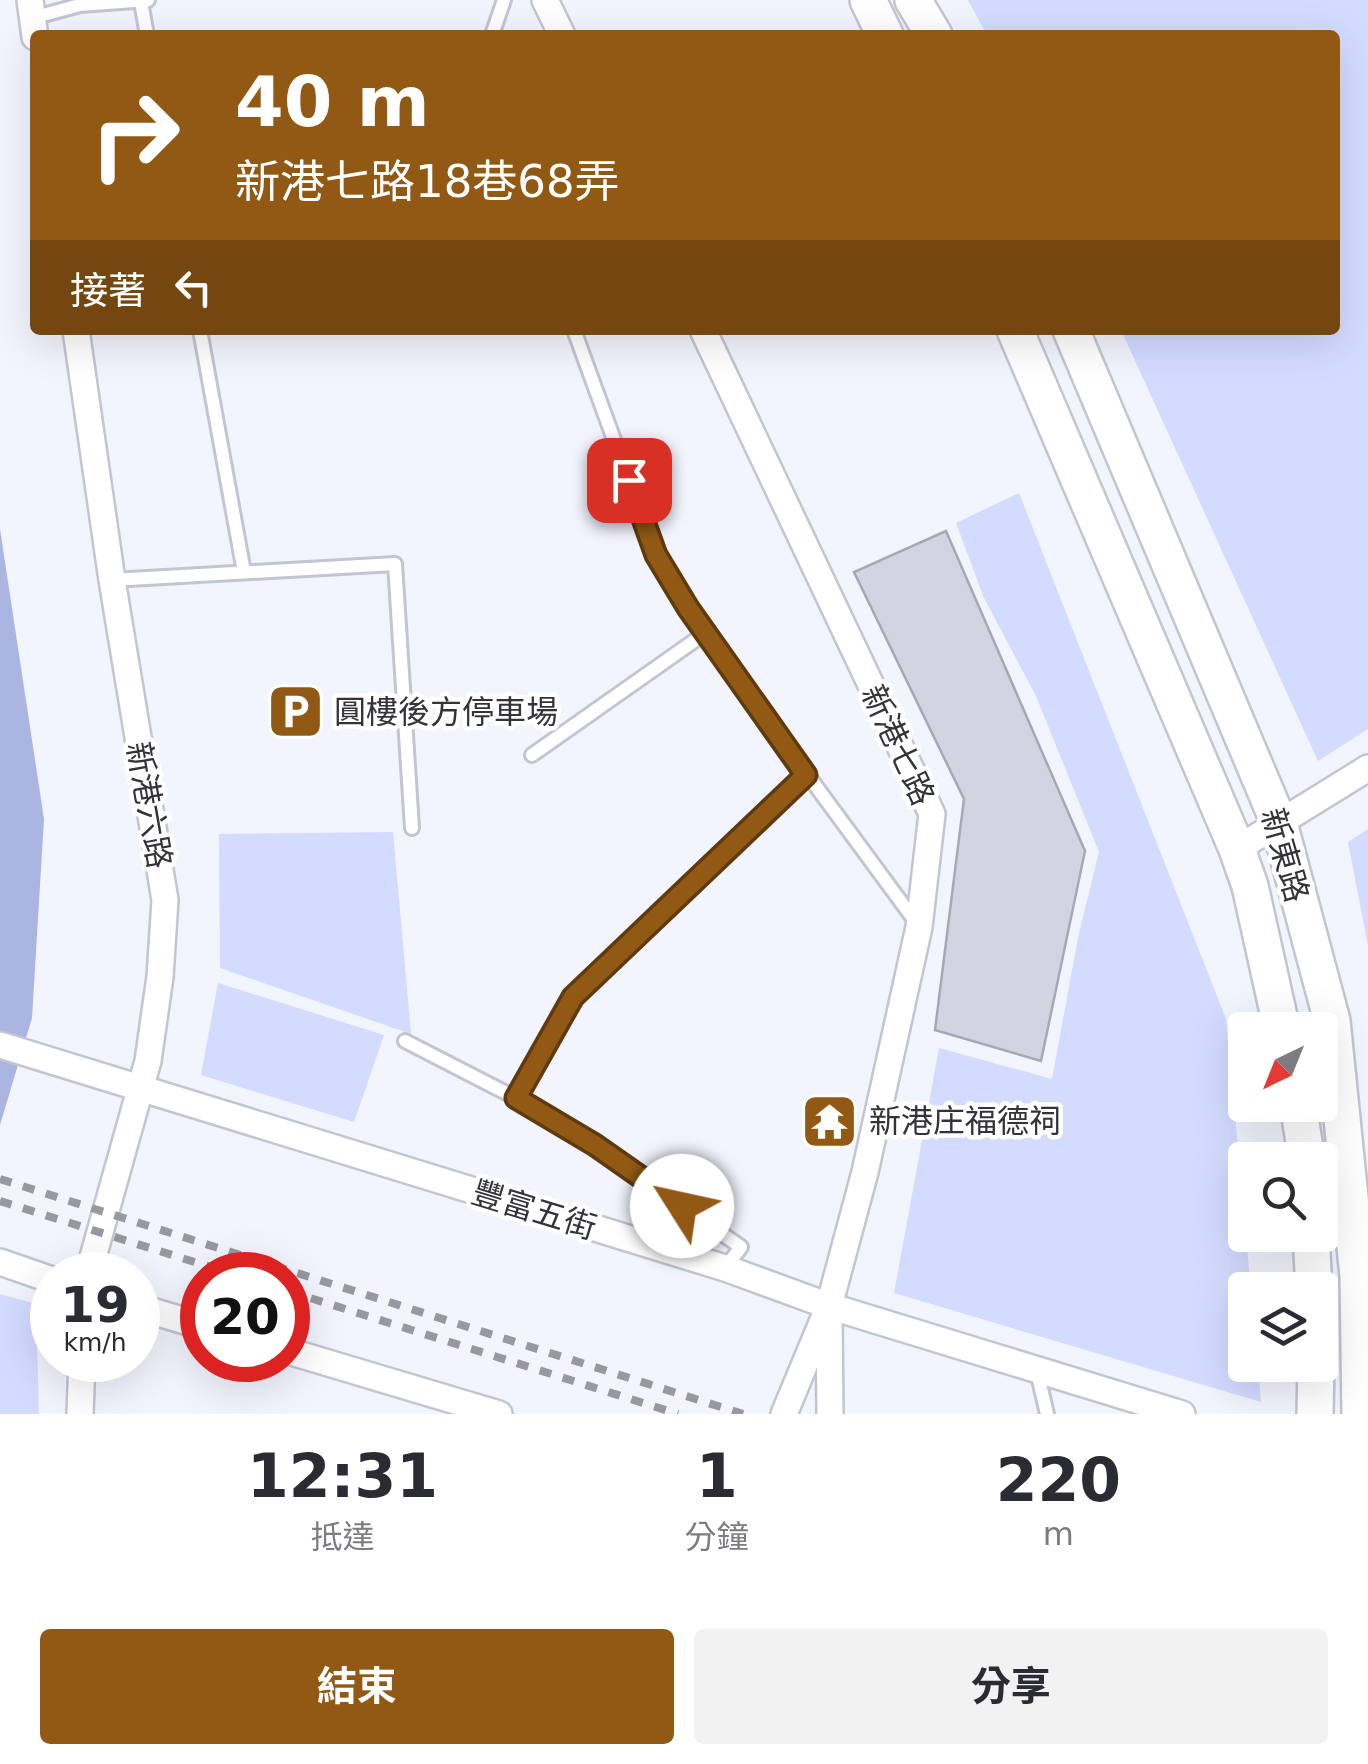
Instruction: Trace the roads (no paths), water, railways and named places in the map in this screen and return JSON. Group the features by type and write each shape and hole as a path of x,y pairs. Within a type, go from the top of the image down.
{"main road":[{"path":"868,0 883,30"},
{"path":"913,0 931,30"},
{"name":"新東路","path":"1017,335 1237,849 1250,886 1278,1012"},
{"name":"新東路","path":"1073,335 1279,823 1332,1022 1360,1414"},
{"path":"1315,1414 1316,1382"}],"street":[{"path":"545,0 560,30"},
{"name":"新港六路","path":"77,335 112,580 166,900 160,977 142,1089 95,1252"},
{"name":"新港七路","path":"705,335 932,814 919,928 865,1172 829,1306 784,1414"},
{"path":"1237,849 1368,768"},
{"name":"豐富五街","path":"0,1045 725,1268 829,1306 1182,1414"},
{"name":"新港七路","path":"829,1306 830,1414"},
{"path":"310,1358 499,1414"},
{"path":"80,1414 81,1382"}],"lane":[{"path":"494,30 504,0"},
{"path":"32,18 80,5 145,1 148,30"},
{"path":"201,335 244,572"},
{"path":"576,335 656,555 704,634 919,928"},
{"path":"112,580 396,564 412,828"},
{"path":"532,754 704,634"},
{"path":"516,1098 573,997 806,775"},
{"path":"405,1041 516,1098 595,1145 741,1247 725,1268"},
{"path":"1037,1370 1048,1414"}],"railway":[{"path":"0,1179 743,1414"},
{"path":"0,1201 180,1257"},
{"path":"310,1298 678,1414"}],"place":[{"name":"圓樓後方停車場","path":"295,712"},
{"name":"新港庄福德祠","path":"830,1121"}]}
